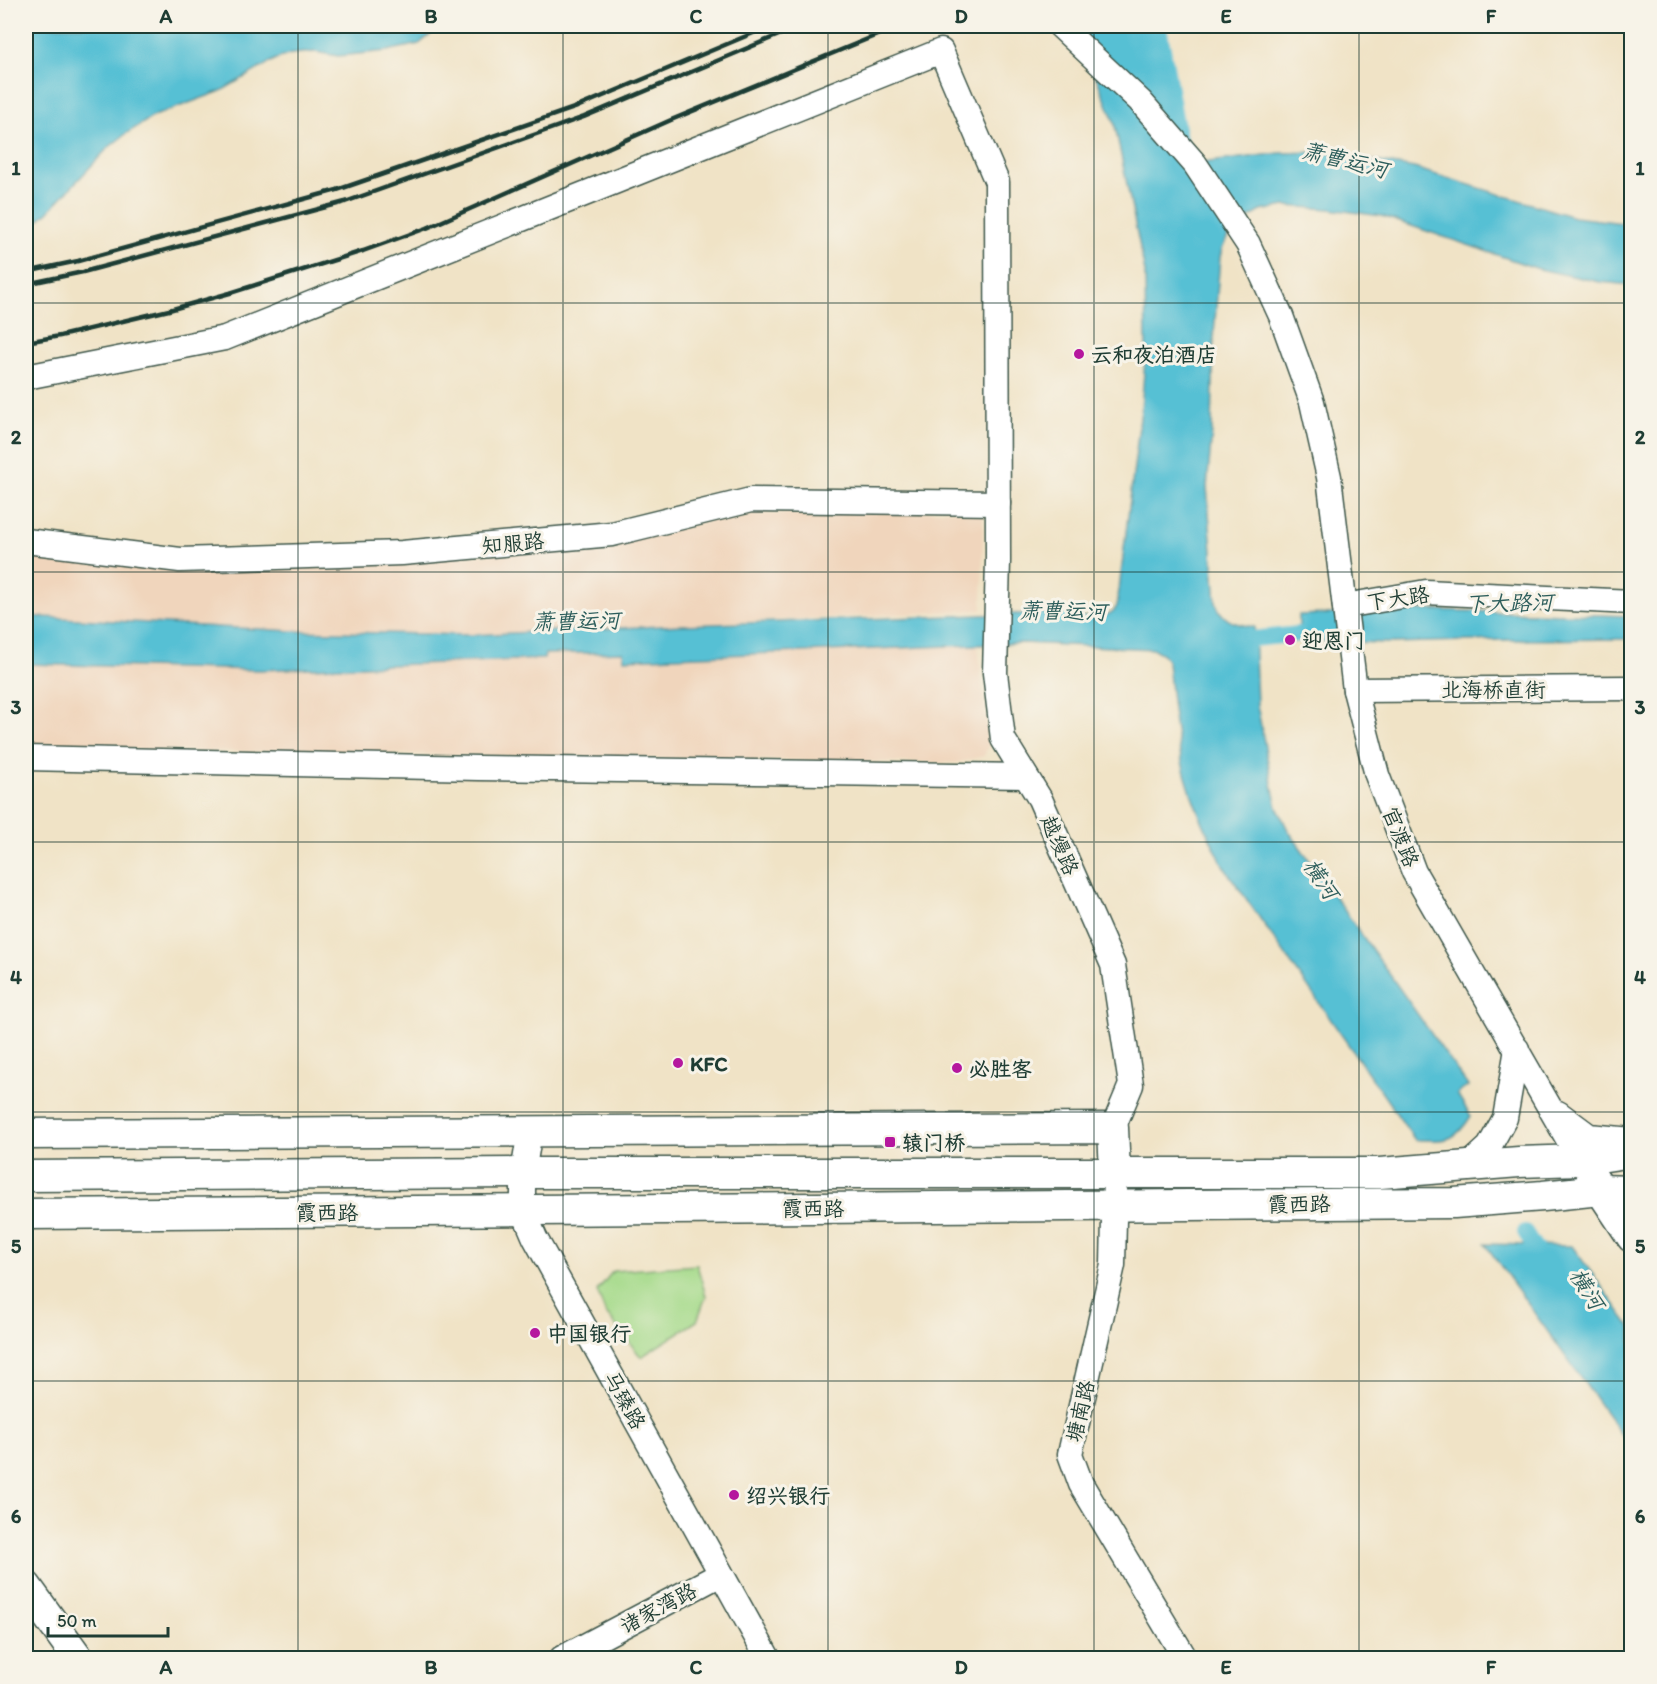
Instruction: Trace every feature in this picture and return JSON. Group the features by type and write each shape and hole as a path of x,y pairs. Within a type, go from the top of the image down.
{"main road":[{"path":"26,1134 1113,1128 1115,1173"},
{"name":"霞西路","path":"26,1176 523,1173 1380,1173 1519,1162 1580,1160 1632,1152"},
{"path":"1580,1160 1632,1237"},
{"name":"霞西路","path":"26,1214 1454,1203 1600,1190 1632,1191"},
{"path":"26,1586 78,1659"},
{"path":"26,1622 52,1659"}],"street":[{"name":"官渡路","path":"1060,26 1140,100 1172,137 1195,164 1248,244 1281,316 1312,402 1329,477 1355,690 1377,775 1414,872 1580,1160"},
{"name":"越缦路","path":"26,377 225,338 941,51 997,182 998,561 995,673 1003,739 1040,799 1113,965 1131,1085 1113,1128"},
{"name":"知服路","path":"26,541 180,560 402,553 612,534 751,500 998,503"},
{"name":"下大路","path":"1345,606 1426,592 1632,602"},
{"name":"北海桥直街","path":"1355,690 1632,688"},
{"path":"26,758 466,768 1025,776"},
{"path":"1467,1167 1489,1147 1505,1119 1517,1049"},
{"path":"1550,1107 1589,1136 1632,1140"},
{"name":"马臻路","path":"530,1131 523,1173 523,1210 535,1238 768,1659"},
{"name":"塘南路","path":"1115,1173 1113,1265 1071,1454 1081,1484 1185,1659"},
{"name":"诸家湾路","path":"562,1659 721,1574"}],"shaded area":[{"path":"983,510 982,610 471,635 293,631 36,616 33,555 190,569 582,550 736,515"},
{"path":"978,646 989,745 984,756 956,763 30,748 26,664 259,670 543,659 544,654 623,652 624,659"}],"green space":[{"path":"697,1265 706,1296 697,1321 641,1357 605,1312 597,1291 613,1271"}],"water":[{"path":"26,26 432,26 431,34 419,44 387,51 338,56 315,52 291,54 276,59 221,91 154,116 108,148 48,212 26,231"},
{"name":"萧曹运河","path":"1075,26 1173,26 1156,34 1174,148 1186,165 1280,153 1336,154 1414,168 1574,217 1631,224 1631,285 1600,282 1539,269 1382,216 1330,209 1285,206 1261,211 1242,222 1229,234 1220,257 1214,334 1212,431 1207,487 1216,603 1222,614 1230,621 1254,627 1257,705 1277,807 1288,830 1468,1086 1457,1094 1471,1116 1454,1136 1441,1140 1415,1140 1224,867 1198,812 1182,763 1168,662 1163,654 1154,649 1023,643 624,659 623,652 545,654 544,659 259,670 26,664 26,616 293,631 471,635 683,625 1075,612 1075,617 1110,614 1117,606 1141,410 1146,347 1145,272 1114,121"},
{"path":"1434,610 1631,616 1631,639 1391,643 1299,641 1299,615"},
{"path":"1485,1244 1572,1246 1631,1327 1631,1448"}],"waterway":[{"path":"1159,26 1180,146"},
{"path":"1233,641 1309,633"},
{"name":"横河","path":"1525,1232 1545,1264"}],"railway":[{"path":"26,272 78,261 337,190 577,107 770,26"},
{"path":"26,284 83,272 345,202 584,117 800,26"},
{"path":"26,342 169,310 230,293 427,228 671,120 899,26"}],"place":[{"name":"云和夜泊酒店","path":"1079,354"},
{"name":"迎恩门","path":"1290,640"},
{"name":"KFC","path":"678,1063"},
{"name":"必胜客","path":"957,1068"},
{"name":"辕门桥","path":"890,1142"},
{"name":"中国银行","path":"535,1333"},
{"name":"绍兴银行","path":"734,1495"}],"water label":[{"name":"下大路河","path":"1509,603"}]}
